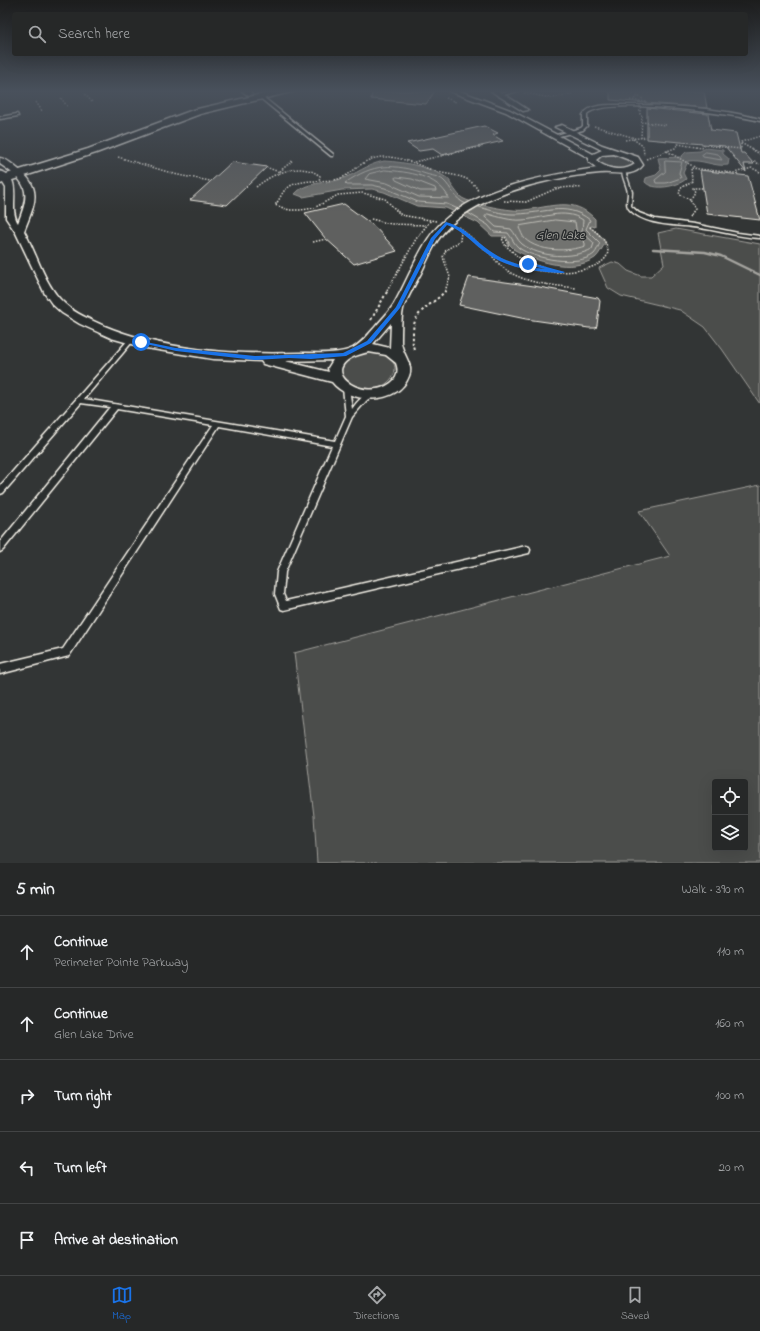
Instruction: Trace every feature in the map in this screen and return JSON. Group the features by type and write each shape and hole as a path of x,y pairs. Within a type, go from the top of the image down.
{"main road":[{"path":"6,174 123,131"},
{"path":"6,174 92,151 145,131"}],"street":[{"path":"546,131 592,159 598,166 611,170"},
{"path":"255,358 344,355 369,342 398,307 430,245 446,223 481,195 559,176 601,170 623,171 637,168 639,165 639,162 630,156 599,147 569,132"},
{"path":"559,176 582,167 600,153 614,152"},
{"path":"0,160 12,194 10,216 12,222 19,231 50,293 61,306 98,328 131,340 176,350 255,358 335,378 346,388 358,393 371,394 394,388 402,381 405,373 404,365 394,346 394,339 398,324 398,307"},
{"path":"6,174 28,182 32,192 19,231"},
{"path":"358,349 380,349 390,352 399,358"},
{"path":"335,378 333,370 336,363 344,355"}],"lane":[{"path":"305,131 332,155"},
{"path":"555,136 572,131"},
{"path":"623,171 630,192 629,205 633,211 657,221 694,225 736,235 760,237"},
{"path":"0,491 131,340"},
{"path":"346,388 349,416"},
{"path":"371,394 364,399 349,416 281,572 279,594 284,606 526,550"},
{"path":"79,400 337,444"},
{"path":"0,548 115,406"},
{"path":"0,669 66,653 217,424"}],"path":[{"path":"615,131 635,138 646,137"},
{"path":"641,131 641,138"},
{"path":"741,143 759,136"},
{"path":"625,140 635,138"},
{"path":"633,139 644,147 643,157"},
{"path":"646,159 667,151 679,144 696,148 702,148 704,144 741,149 741,143"},
{"path":"741,143 760,154"},
{"path":"414,162 484,146"},
{"path":"667,151 697,169"},
{"path":"118,157 181,176 210,181"},
{"path":"481,195 472,181 464,178 435,171 414,162 377,158 359,164 342,177 301,182 288,188 282,193 275,205 284,209 296,211 308,209 338,195 363,193 382,198 401,215 446,223 461,230 491,254 514,265 534,270 563,272 585,270 596,266 604,260 608,251 608,246 602,236 590,227"},
{"path":"256,187 266,178 279,172 292,161"},
{"path":"754,162 760,164"},
{"path":"266,168 279,172 292,170 312,171 318,174 319,181"},
{"path":"694,225 688,217 695,209 690,199 680,196 679,192 682,187 692,182 691,168 734,173 752,168 760,172"},
{"path":"690,199 694,192 693,188 703,188"},
{"path":"371,218 391,224 426,225"},
{"path":"369,322 416,239 431,220"},
{"path":"414,349 412,343 414,320 428,304 442,294 449,285 449,272 442,257 446,250 460,241 461,230"},
{"path":"313,242 326,239"},
{"path":"505,246 519,259 528,264 563,272"},
{"path":"491,254 501,267 522,278 576,288"}],"shaded area":[{"path":"613,154 632,161 633,165 624,169 614,169 604,166 596,161 599,156"},
{"path":"676,229 760,244 760,404 705,327 680,310 621,296 608,288 599,268 612,262 620,264 628,271 641,276 651,276 664,264 658,233"},
{"path":"363,352 381,354 391,360 395,368 393,376 387,383 377,388 365,390 350,385 340,376 342,365 346,359"},
{"path":"760,485 760,863 317,863 314,816 294,653 670,556 639,511"}],"water":[{"path":"706,148 723,150 723,154 729,159 728,165 688,161 683,173 686,179 682,182 671,186 659,187 649,185 645,182 646,178 656,175 661,170 658,158 681,157 686,152 700,151"},
{"name":"Glen Lake","path":"384,161 410,164 443,175 450,180 450,183 462,198 484,205 502,209 518,210 553,205 570,205 579,207 595,219 595,227 589,227 600,235 606,243 595,258 585,263 575,265 553,264 532,258 513,249 506,236 492,236 478,223 446,208 417,206 384,192 372,189 342,190 303,197 295,194 310,185 335,181"}],"building":[{"path":"460,131 495,131 498,133 493,135 503,141 442,155 433,149 419,151 407,143"},
{"path":"647,131 722,131 736,133 741,153 744,153 754,164 744,164 746,172 725,146 647,139"},
{"path":"232,162 267,167 227,205 190,200"},
{"path":"700,170 748,176 760,220 707,214"},
{"path":"344,204 374,226 397,251 354,264 325,238 305,213"},
{"path":"469,277 534,286 598,298 600,301 596,328 526,319 459,305"}],"waterway":[{"path":"653,249 705,252 721,256 760,275"}],"route":[{"path":"141,342 176,350 255,358 344,355 369,342 398,307 433,238 446,224 459,228 491,254 514,265 544,272 563,272 528,264"}]}
